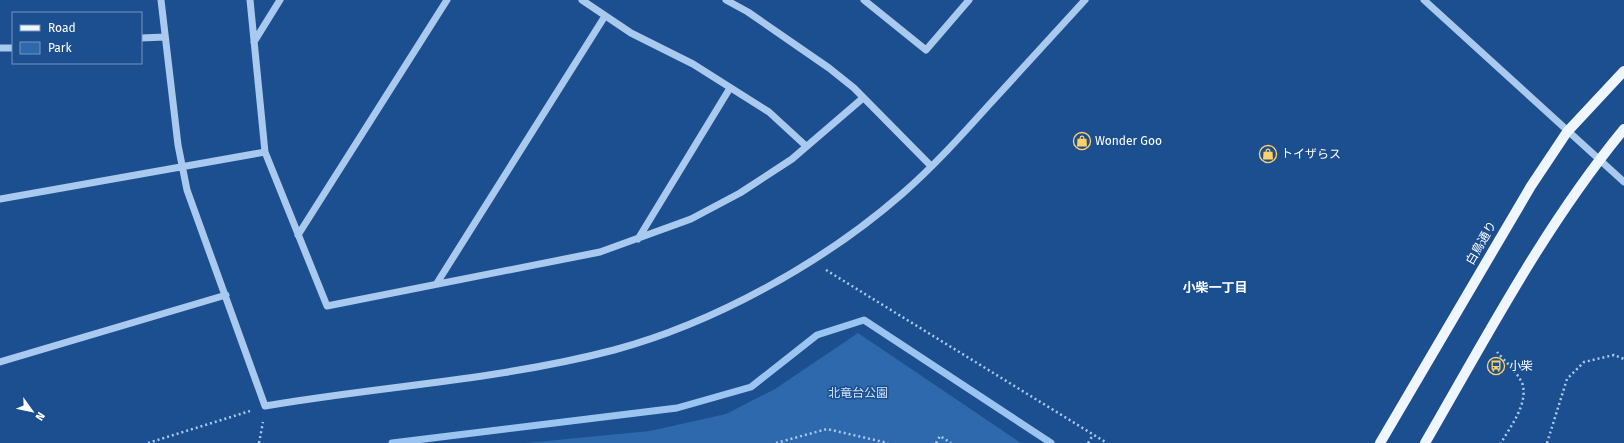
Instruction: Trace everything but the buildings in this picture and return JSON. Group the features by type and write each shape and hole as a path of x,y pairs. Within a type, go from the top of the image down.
{"main road":[{"name":"白鳥通り","path":"1380,443 1519,203 1567,132 1624,72"},
{"path":"1425,443 1552,227 1598,160 1624,129"}],"street":[{"path":"161,0 178,145 187,190 265,406 327,396 515,371 614,350 672,332 770,286 811,260 873,217 902,194 950,148 1085,0"},
{"path":"250,0 265,152 327,306 437,283 600,252 691,219 740,193 792,159 863,98"},
{"path":"254,42 280,0"},
{"path":"298,235 447,0"},
{"path":"582,0 631,33 693,64 769,112 806,146"},
{"path":"726,0 737,2 748,12 829,68 863,98 931,166"},
{"path":"864,0 926,50 969,0"},
{"path":"1424,0 1567,132 1624,182"},
{"path":"437,283 605,16"},
{"path":"142,38 165,37"},
{"path":"0,48 12,48"},
{"path":"638,239 730,88"},
{"path":"0,199 265,152"},
{"path":"0,362 226,295"}],"path":[{"path":"811,260 1107,443"},
{"path":"1485,339 1512,369 1523,386 1521,407 1501,443"},
{"path":"1547,443 1567,379 1582,364 1614,355 1624,359"},
{"path":"148,443 265,406 259,443"},
{"path":"776,443 827,429 888,443"},
{"path":"1088,443 1093,434"},
{"path":"936,443 940,436 951,443"}],"green space":[{"name":"北竜台公園","path":"858,333 1021,443 526,443 650,431 726,414 775,389"}],"waterway":[{"path":"392,443 677,408 751,387 817,335 864,320 1051,443"}],"place":[{"name":"Wonder Goo","path":"1082,141"},
{"name":"トイザらス","path":"1268,154"},
{"name":"小柴","path":"1496,366"}],"district":[{"name":"小柴一丁目","path":"1215,287"}]}
